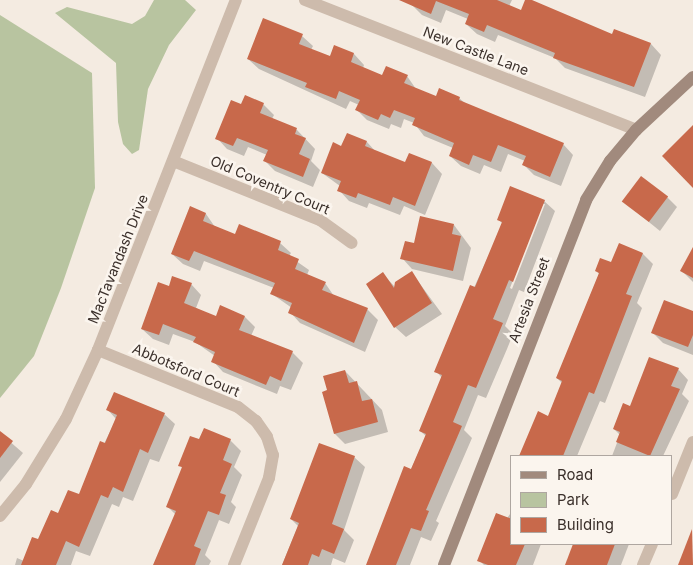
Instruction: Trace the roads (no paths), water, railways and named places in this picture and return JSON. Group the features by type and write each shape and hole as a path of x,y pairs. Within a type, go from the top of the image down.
{"street":[{"name":"MacTavandash Drive","path":"0,516 26,484 66,420 98,350 236,0"},
{"name":"New Castle Lane","path":"305,0 636,130"},
{"name":"Artesia Street","path":"444,565 567,244 586,200 605,168 636,130 693,77"},
{"name":"Old Coventry Court","path":"173,161 320,220 352,243"},
{"name":"Abbotsford Court","path":"98,350 238,408 256,421 267,437 273,455 269,478 234,565"},
{"path":"673,492 693,442"},
{"path":"643,565 652,545"}]}
